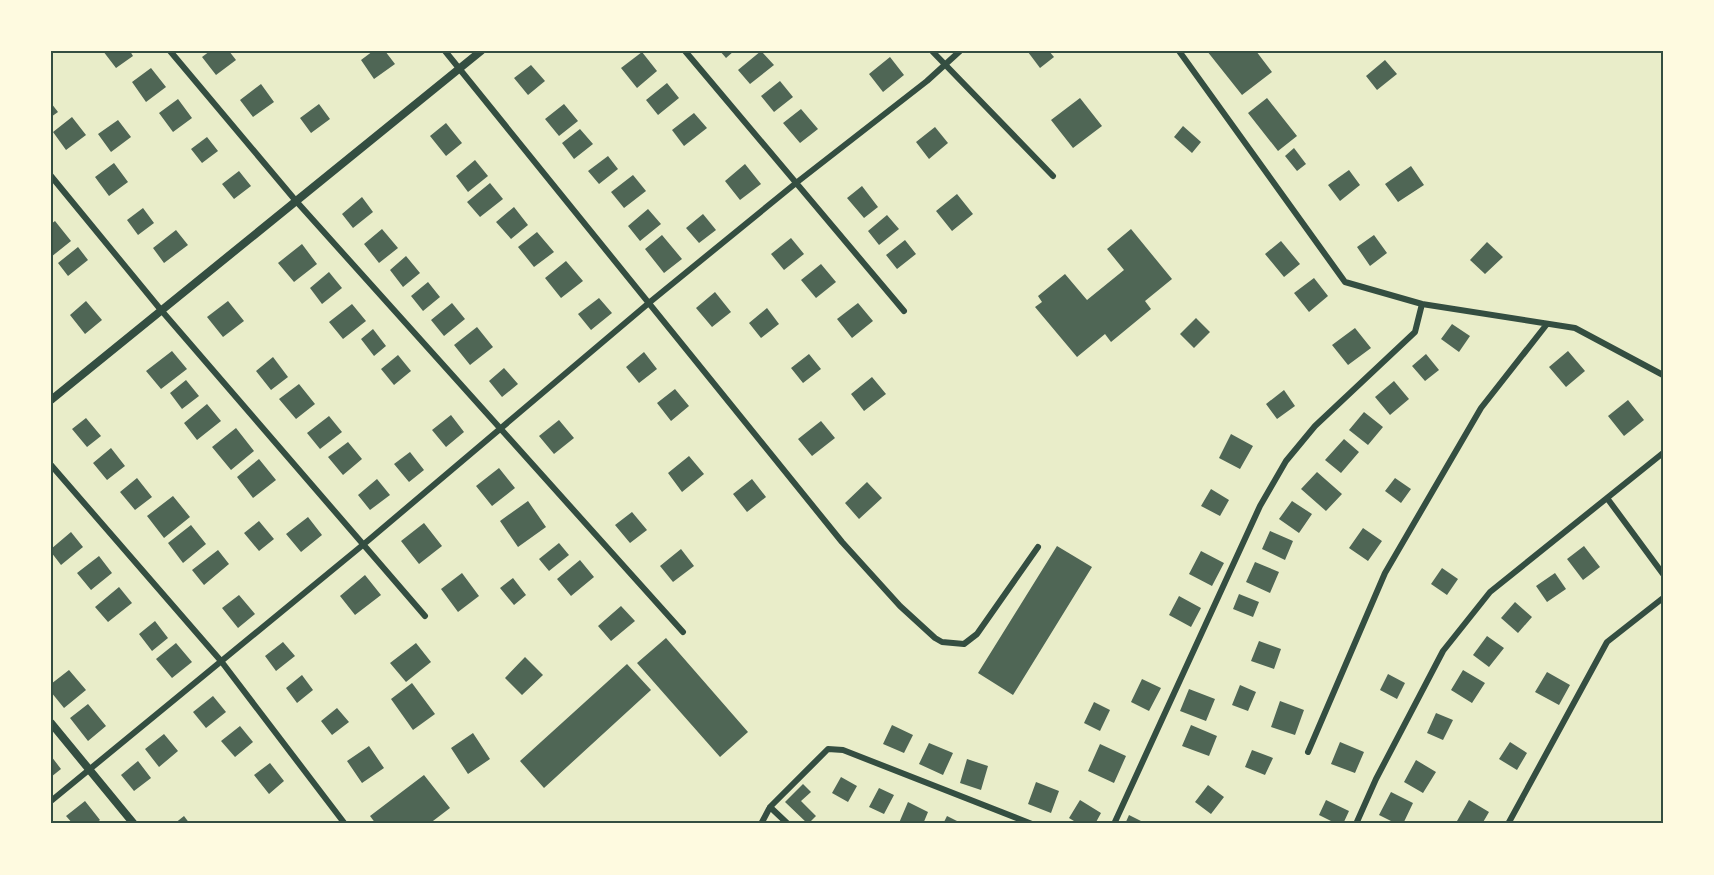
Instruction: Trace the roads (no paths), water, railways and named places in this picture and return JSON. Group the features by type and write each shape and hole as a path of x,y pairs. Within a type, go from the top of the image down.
{"street":[{"path":"170,51 296,201 683,632"},
{"path":"446,51 842,542 900,606 935,638 942,642 964,644 977,634 1038,547"},
{"path":"51,400 481,51"},
{"path":"685,51 904,311"},
{"path":"932,51 1053,176"},
{"path":"51,801 364,544 650,302 960,51"},
{"path":"1179,51 1345,282 1422,304 1575,328 1663,375"},
{"path":"51,176 161,310 425,616"},
{"path":"1114,824 1260,506 1281,470 1315,426 1415,332 1422,304"},
{"path":"1308,752 1385,573 1481,408 1547,324"},
{"path":"1356,824 1376,779 1443,651 1490,592 1663,453"},
{"path":"51,465 221,661 345,824"},
{"path":"1607,498 1663,574"},
{"path":"1508,824 1607,642 1663,598"},
{"path":"51,723 88,771 134,824"},
{"path":"760,824 770,807 828,749 843,750 1032,824"},
{"path":"770,807 788,824"}]}
